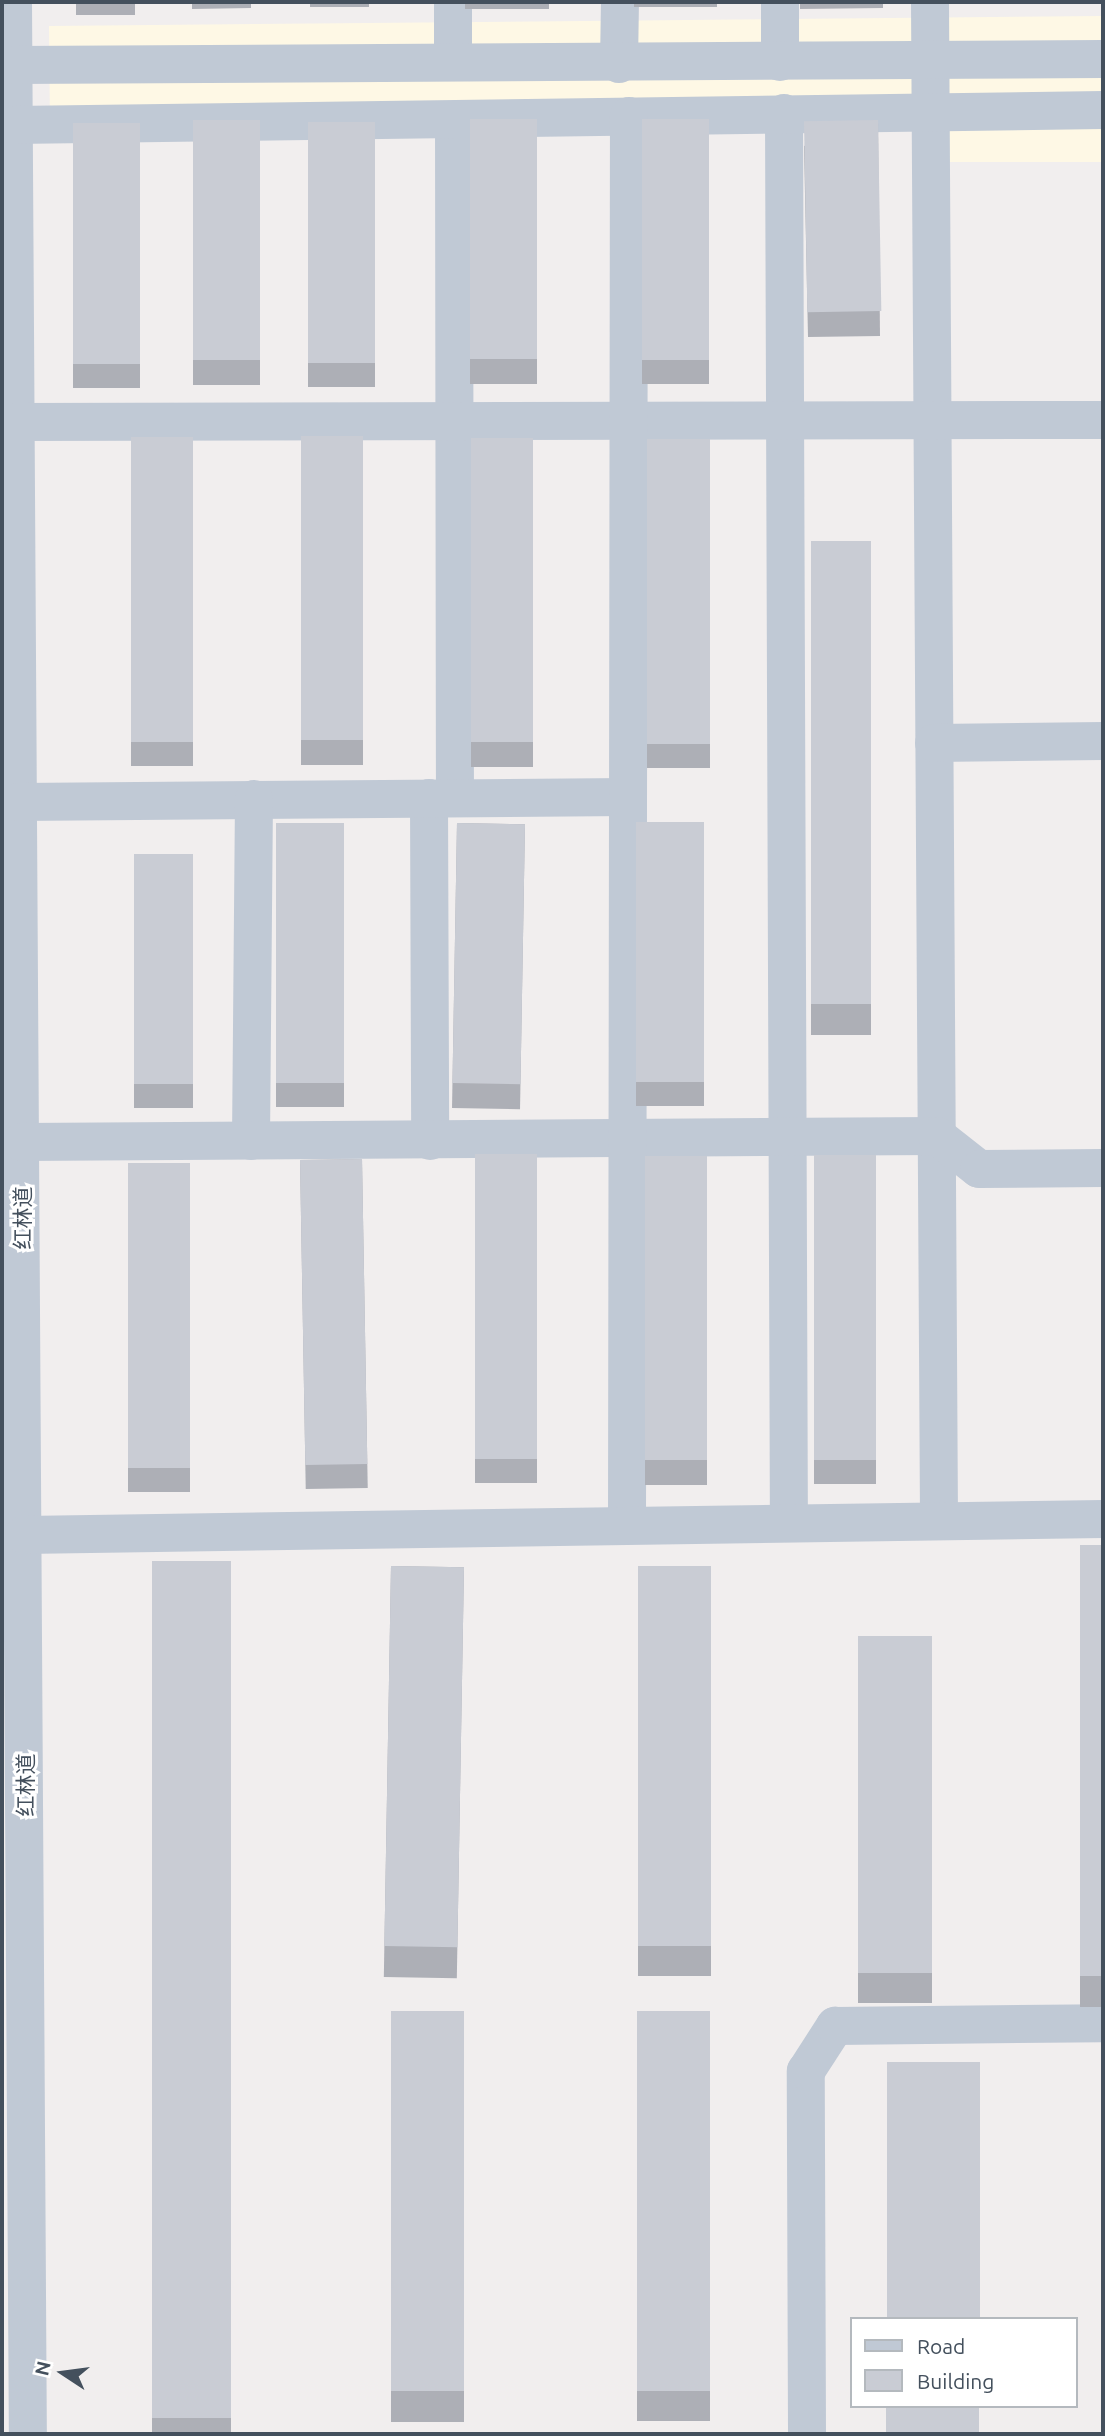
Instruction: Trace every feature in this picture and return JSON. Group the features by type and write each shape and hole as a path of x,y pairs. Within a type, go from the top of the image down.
{"street":[{"name":"红林道","path":"13,2 28,2434"},
{"path":"453,2 453,61"},
{"path":"619,64 620,2"},
{"path":"780,2 780,62"},
{"path":"930,2 939,1520"},
{"path":"13,65 453,61 619,64 930,58 1103,59"},
{"path":"14,125 454,121 930,110 1103,110"},
{"path":"784,113 791,1137 789,1522"},
{"path":"626,1525 629,116"},
{"path":"430,1141 455,420 454,121"},
{"path":"15,422 1103,420"},
{"path":"934,743 1103,741"},
{"path":"18,802 628,797"},
{"path":"251,1140 254,799"},
{"path":"21,1142 937,1136 979,1169 1103,1168"},
{"path":"24,1535 1103,1519"},
{"path":"807,2434 806,2071 835,2026 1103,2023"}],"shaded area":[{"path":"1103,16 1103,162 938,162 939,114 50,127 49,26"}],"building":[{"path":"470,119 537,119 537,359 470,359"},
{"path":"642,119 709,119 709,360 642,360"},
{"path":"193,120 260,120 260,360 193,360"},
{"path":"878,120 881,311 807,312 804,121"},
{"path":"308,122 375,122 375,363 308,363"},
{"path":"73,123 140,123 140,364 73,364"},
{"path":"301,436 363,436 363,740 301,740"},
{"path":"131,437 193,437 193,742 131,742"},
{"path":"471,438 533,438 533,742 471,742"},
{"path":"647,439 710,439 710,744 647,744"},
{"path":"811,541 871,541 871,1004 811,1004"},
{"path":"636,822 704,822 704,1082 636,1082"},
{"path":"276,823 344,823 344,1083 276,1083"},
{"path":"457,823 525,824 520,1084 452,1083"},
{"path":"134,854 193,854 193,1084 134,1084"},
{"path":"475,1154 537,1154 537,1459 475,1459"},
{"path":"814,1155 876,1155 876,1460 814,1460"},
{"path":"645,1156 707,1156 707,1460 645,1460"},
{"path":"362,1159 367,1464 305,1465 300,1160"},
{"path":"128,1163 190,1163 190,1468 128,1468"},
{"path":"1080,1545 1103,1545 1103,1976 1080,1976"},
{"path":"152,1561 231,1561 231,2418 152,2418"},
{"path":"391,1566 464,1567 457,1947 384,1946"},
{"path":"638,1566 711,1566 711,1946 638,1946"},
{"path":"858,1636 932,1636 932,1973 858,1973"},
{"path":"391,2011 464,2011 464,2391 391,2391"},
{"path":"637,2011 710,2011 710,2391 637,2391"},
{"path":"887,2062 980,2062 980,2317 887,2317"},
{"path":"886,2408 979,2408 979,2434 886,2434"}]}
